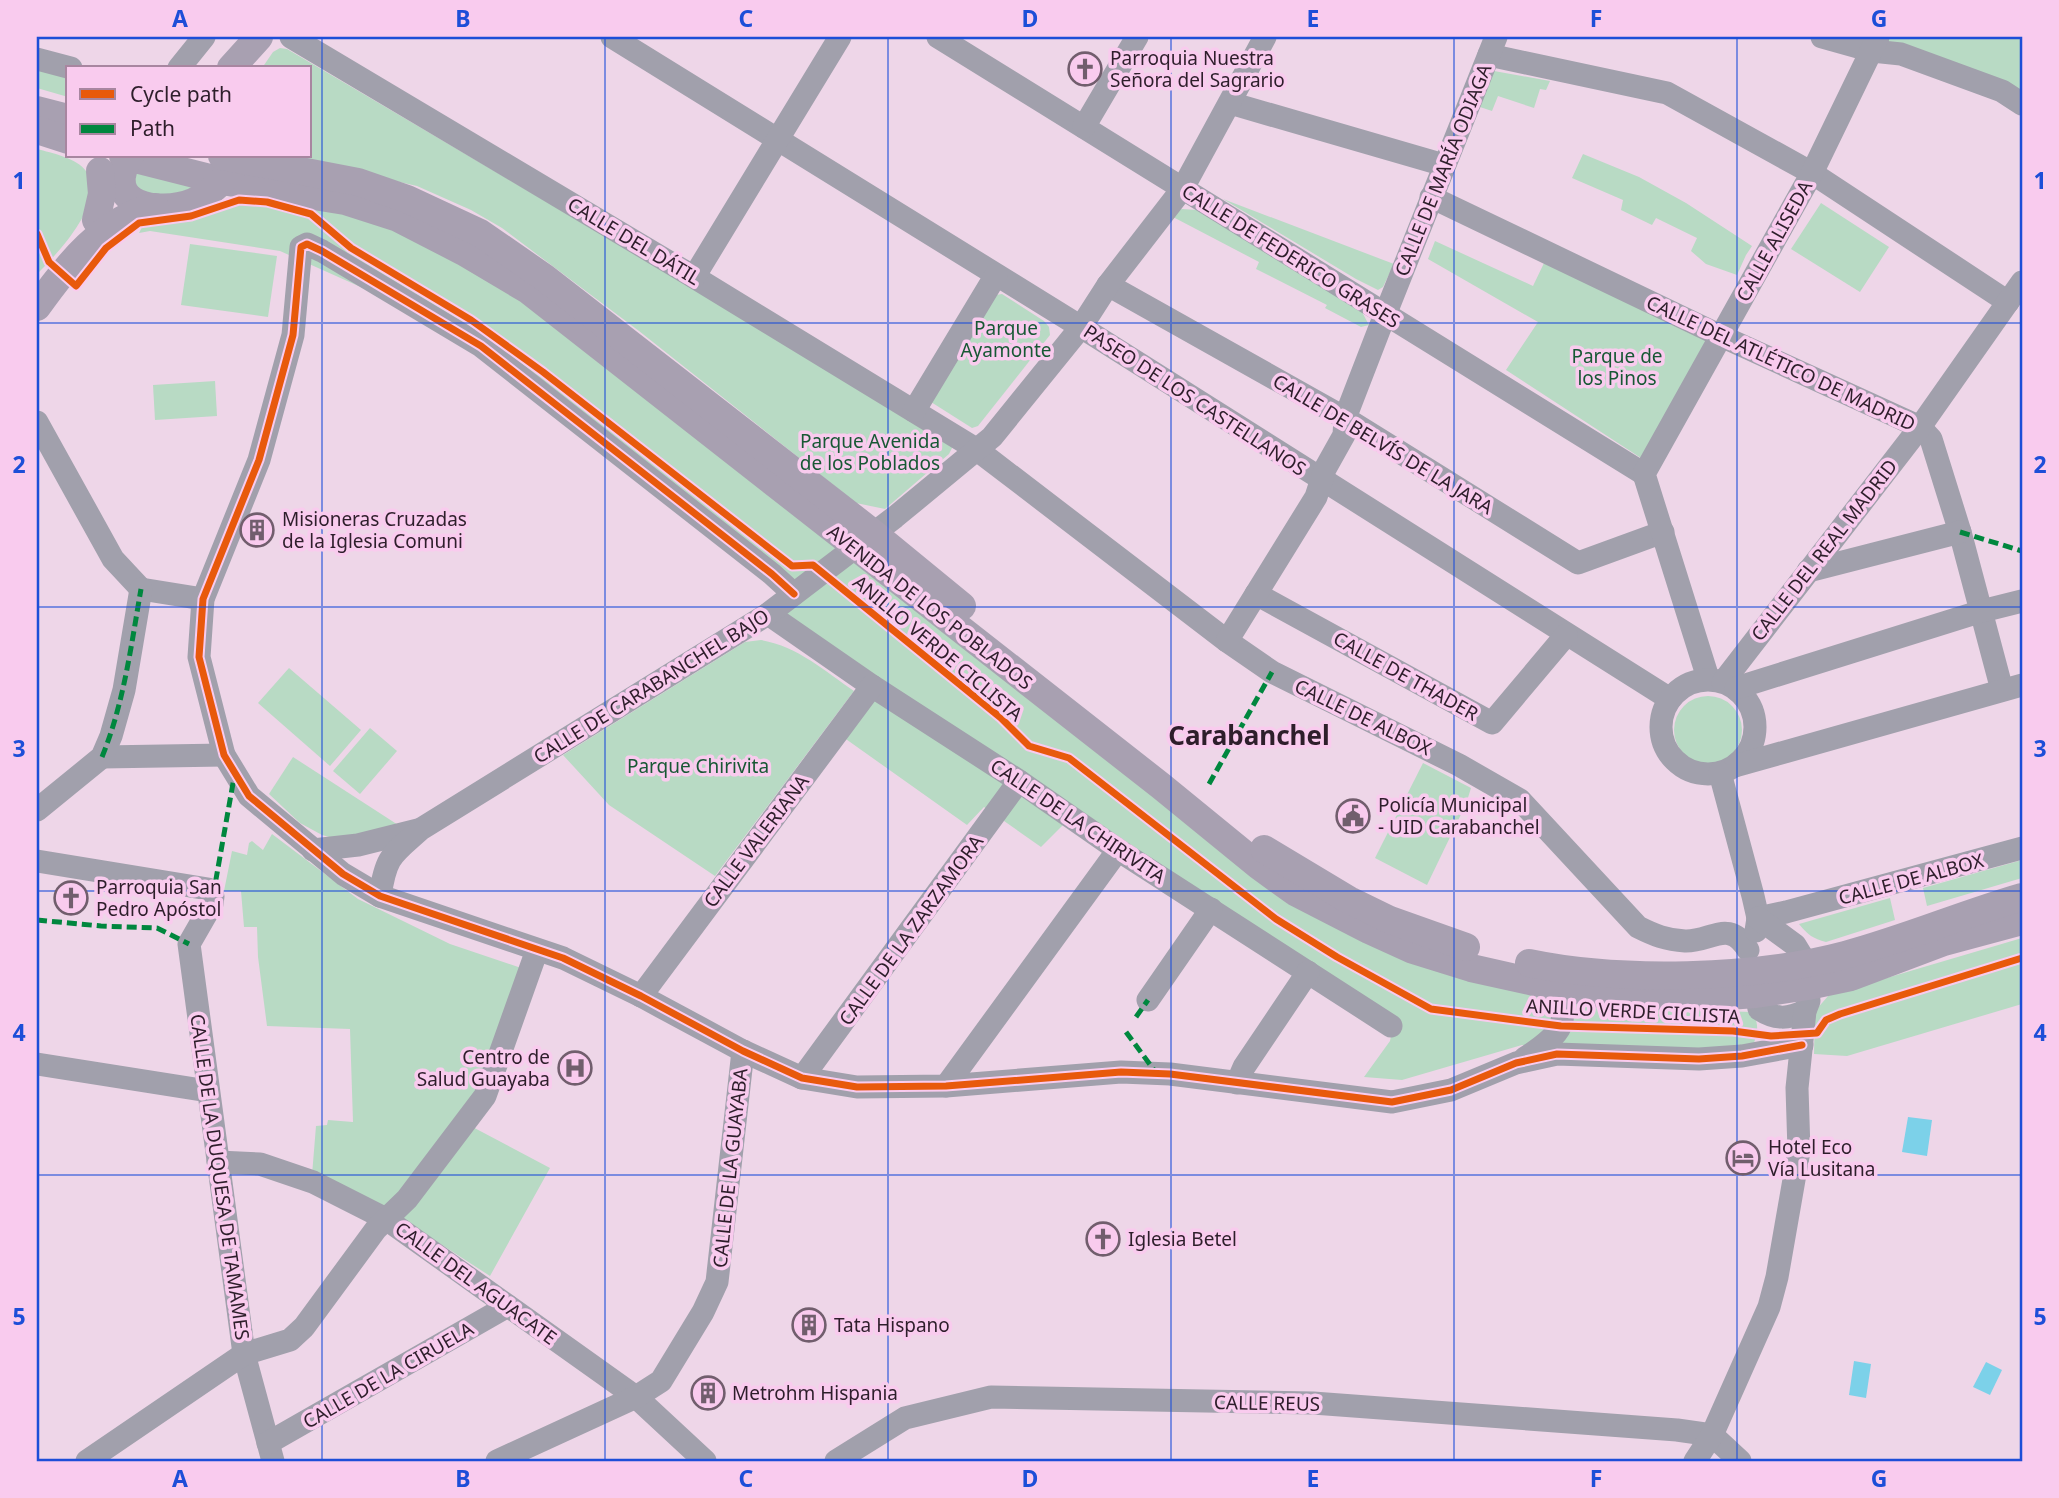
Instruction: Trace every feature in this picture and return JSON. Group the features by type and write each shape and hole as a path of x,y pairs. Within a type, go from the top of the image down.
{"main road":[{"path":"233,66 257,38"},
{"path":"242,66 257,38"},
{"name":"AVENIDA DE LOS POBLADOS","path":"37,110 66,131"},
{"name":"AVENIDA DE LOS POBLADOS","path":"37,130 66,141"},
{"path":"83,249 96,220 96,158"},
{"path":"100,158 128,197 140,204 155,207"},
{"name":"AVENIDA DE LOS POBLADOS","path":"184,158 243,162 358,182 407,199 480,233 545,278 1150,778 1295,892 1413,950 1471,968 1600,994 1711,985"},
{"path":"37,307 83,249 119,220 136,211 193,202 243,162"},
{"name":"AVENIDA DE LOS POBLADOS","path":"243,162 398,218 464,252 528,290 863,540 1269,852 1349,900 1390,920 1477,951 1544,966 1711,985"},
{"path":"1711,985 1757,971 1801,973 1826,988 1848,966 1974,911 2022,897"},
{"path":"1801,973 1815,953 1848,966 2022,921"},
{"path":"1711,985 1757,971"}],"street":[{"path":"181,66 204,37"},
{"name":"CALLE DEL DÁTIL","path":"291,37 976,449"},
{"name":"PASEO DE LOS CASTELLANOS","path":"612,37 1081,327 1670,699"},
{"path":"694,277 840,37"},
{"name":"CALLE DE FEDERICO GRASES","path":"938,37 1644,474"},
{"path":"1084,127 1137,37"},
{"name":"CALLE DE CARABANCHEL BAJO","path":"421,829 768,614 992,437 1081,327 1108,285 1183,188 1265,37"},
{"path":"1822,37 1875,44 2002,91 2022,104"},
{"name":"CALLE ALISEDA","path":"1644,474 1812,173 1875,44"},
{"path":"1493,46 1667,93 1812,173 2008,302"},
{"name":"CALLE DE MARÍA ODIAGA","path":"1227,642 1316,497 1344,435 1345,418 1493,46"},
{"path":"37,59 66,66"},
{"path":"1230,103 1444,165"},
{"name":"CALLE DEL ATLÉTICO DE MADRID","path":"1431,197 1721,336 1920,426 1931,439 1982,611 2012,687"},
{"path":"794,594 481,346 307,244 301,247 293,335 259,460 203,598 199,657 230,763 249,796 343,874 380,896 563,958 743,1051 802,1078 857,1087 946,1086 1121,1072 1170,1074 1392,1102 1451,1090 1516,1063 1557,1054 1699,1059 1742,1056 1802,1045"},
{"path":"914,411 996,275"},
{"name":"CALLE DEL REAL MADRID","path":"1723,683 1920,426 2022,282"},
{"name":"CALLE DE BELVÍS DE LA JARA","path":"1108,285 1345,418 1578,563 1663,532"},
{"path":"37,422 113,559 141,589 203,598"},
{"name":"CALLE DE ALBOX","path":"976,449 1227,642 1272,672 1459,765 1520,800 1638,926 1660,938 1688,941 1727,933 1735,936 1757,971"},
{"path":"1644,474 1663,532 1723,683 1747,699 1754,712 1756,727 1753,742 1746,755 1728,769"},
{"path":"1808,571 1960,532"},
{"path":"37,810 102,757 124,690 141,589"},
{"name":"CALLE DE THADER","path":"1256,594 1493,723 1566,635"},
{"path":"2012,687 1707,774 1682,766 1667,750 1661,725 1663,711 1670,699 1679,689 1691,682 1723,683 2022,601"},
{"name":"CALLE DE LA CHIRIVITA","path":"768,614 1118,850 1391,1026"},
{"name":"CALLE VALERIANA","path":"641,996 872,686"},
{"path":"102,757 230,763"},
{"path":"1728,769 1757,971 1763,1039 1742,1056"},
{"name":"CALLE DE LA ZARZAMORA","path":"802,1078 1019,781"},
{"path":"313,850 358,845 421,829"},
{"path":"380,896 384,869 391,856 421,829"},
{"path":"343,874 348,856 358,845"},
{"name":"CALLE DE ALBOX","path":"1757,971 1786,912 2022,848"},
{"path":"946,1086 1118,850"},
{"name":"CALLE DE LA DUQUESA DE TAMAMES","path":"37,861 208,889 214,896 189,944 244,1354 271,1452"},
{"path":"1148,1000 1211,909"},
{"path":"87,1461 244,1354 290,1340 304,1328 386,1219 407,1199 485,1096 537,950"},
{"path":"1757,971 1801,973"},
{"path":"1757,971 1789,1018 1801,973"},
{"path":"1757,971 1775,1050 1788,1062 1797,1088"},
{"path":"1237,1083 1244,1067 1308,972"},
{"path":"1695,1461 1712,1435 1769,1307 1777,1277 1799,1151 1797,1088 1802,1045 1801,973"},
{"path":"1516,1063 1555,1035 1561,1026 1564,1012 1556,996 1543,984"},
{"name":"CALLE DE LA GUAYABA","path":"497,1461 636,1397 661,1381 703,1312 717,1282 743,1051"},
{"path":"37,1064 208,1091"},
{"name":"CALLE DEL AGUACATE","path":"218,1162 260,1164 303,1178 386,1219 636,1397 705,1461"},
{"name":"CALLE DE LA CIRUELA","path":"271,1452 508,1306"},
{"name":"CALLE REUS","path":"836,1461 905,1418 991,1397 1313,1403 1677,1430 1712,1435"},
{"path":"1712,1435 1740,1461"}],"green space":[{"path":"1878,37 2022,37 2022,101 1873,49"},
{"name":"Parque Avenida de los Poblados","path":"280,48 287,49 812,358 953,446 949,454 885,509 856,503 639,331 502,228 471,210 417,186 294,158 312,158 312,66 263,66 273,52"},
{"path":"37,66 66,74 66,96 37,88"},
{"path":"1494,71 1550,81 1546,90 1540,89 1534,108 1498,96 1492,111 1480,107"},
{"path":"37,149 82,166 91,183 90,197 77,226 37,274"},
{"path":"1583,154 1639,177 1686,203 1752,246 1737,275 1706,264 1691,251 1697,238 1656,218 1652,225 1621,210 1623,200 1572,178"},
{"path":"132,172 195,187 165,198 133,190"},
{"path":"262,193 401,222 532,305 1388,951 1720,1011 1752,1012 1757,1027 1754,1043 1741,1049 1584,1050 1522,1045 1402,1080 1364,1077 1390,1041 1394,1021 1075,813 1041,847 984,807 967,825 843,737 882,686 774,609 787,600 484,342 280,251 150,231 139,233 142,227 182,212"},
{"path":"1223,199 1394,264 1383,287 1378,290"},
{"path":"1821,203 1889,247 1860,292 1791,249"},
{"path":"1198,210 1362,312 1369,325 1361,327 1325,308 1327,305 1256,269 1259,262 1173,217 1176,211"},
{"name":"Parque de los Pinos","path":"1435,241 1533,286 1544,263 1708,340 1644,460 1506,370 1538,322 1428,259"},
{"path":"190,244 277,256 268,317 181,305"},
{"name":"Parque Ayamonte","path":"1002,294 1044,321 1049,327 1050,335 978,426 972,428 931,402 996,295"},
{"path":"215,381 217,416 155,420 153,385"},
{"name":"Parque Chirivita","path":"761,640 799,654 854,691 715,876 609,805 563,755 745,642"},
{"path":"289,668 361,730 330,766 258,703"},
{"path":"1715,696 1736,711 1742,723 1740,743 1732,754 1715,764 1701,764 1684,754 1676,743 1674,723 1684,706 1695,698"},
{"path":"370,728 397,751 360,794 333,771"},
{"path":"293,757 409,832 358,845 322,835 300,823 269,794"},
{"path":"1423,763 1471,788 1427,885 1375,858"},
{"path":"272,834 358,899 450,944 530,971 465,1123 550,1168 490,1276 402,1219 312,1175 316,1126 327,1125 328,1120 353,1122 350,1029 267,1026 257,927 244,927 241,891 224,891 232,851 247,855 249,843 252,841 263,850"},
{"path":"2022,860 2022,878 1927,906 1923,888"},
{"path":"1890,898 1895,920 1826,942 1811,936 1799,924"},
{"path":"2022,938 2022,1004 1847,1056 1814,1054 1815,1011 1829,995"}],"water":[{"path":"1908,1117 1932,1120 1927,1156 1902,1152"},
{"path":"1854,1361 1871,1364 1866,1398 1849,1395"},
{"path":"1986,1362 2002,1370 1990,1395 1973,1387"}],"marked path":[{"path":"1960,532 2022,551"},
{"path":"102,757 121,695 141,589"},
{"path":"1209,784 1272,672"},
{"path":"213,896 235,772"},
{"path":"37,920 157,928 189,944"},
{"path":"1136,1017 1148,1000"},
{"path":"1126,1032 1157,1074"}],"cycle path":[{"name":"ANILLO VERDE CICLISTA","path":"37,234 49,262 76,286 106,248 139,223 191,216 239,200 267,202 311,214 351,248 471,320 543,372 792,566 813,565 1001,718 1029,746 1069,758 1276,919 1337,957 1431,1009 1561,1026 1733,1031 1771,1036 1817,1033 1826,1020 1840,1014 2022,958"},
{"path":"794,594 481,346 322,251 307,244 301,247 293,335 259,460 203,599 199,657 224,755 249,796 343,874 380,896 563,958 743,1051 802,1078 857,1087 946,1086 1121,1072 1170,1074 1392,1102 1451,1090 1516,1063 1557,1054 1699,1059 1742,1056 1802,1045"}],"place":[{"name":"Parroquia Nuestra Señora del Sagrario","path":"1085,69"},
{"name":"Misioneras Cruzadas de la Iglesia Comuni","path":"257,530"},
{"name":"Policía Municipal - UID Carabanchel","path":"1353,816"},
{"name":"Parroquia San Pedro Apóstol","path":"71,898"},
{"name":"Centro de Salud Guayaba","path":"575,1068"},
{"name":"Hotel Eco Vía Lusitana","path":"1743,1158"},
{"name":"Iglesia Betel","path":"1103,1239"},
{"name":"Tata Hispano","path":"809,1325"},
{"name":"Metrohm Hispania","path":"708,1393"}],"district":[{"name":"Carabanchel","path":"1249,736"}]}
